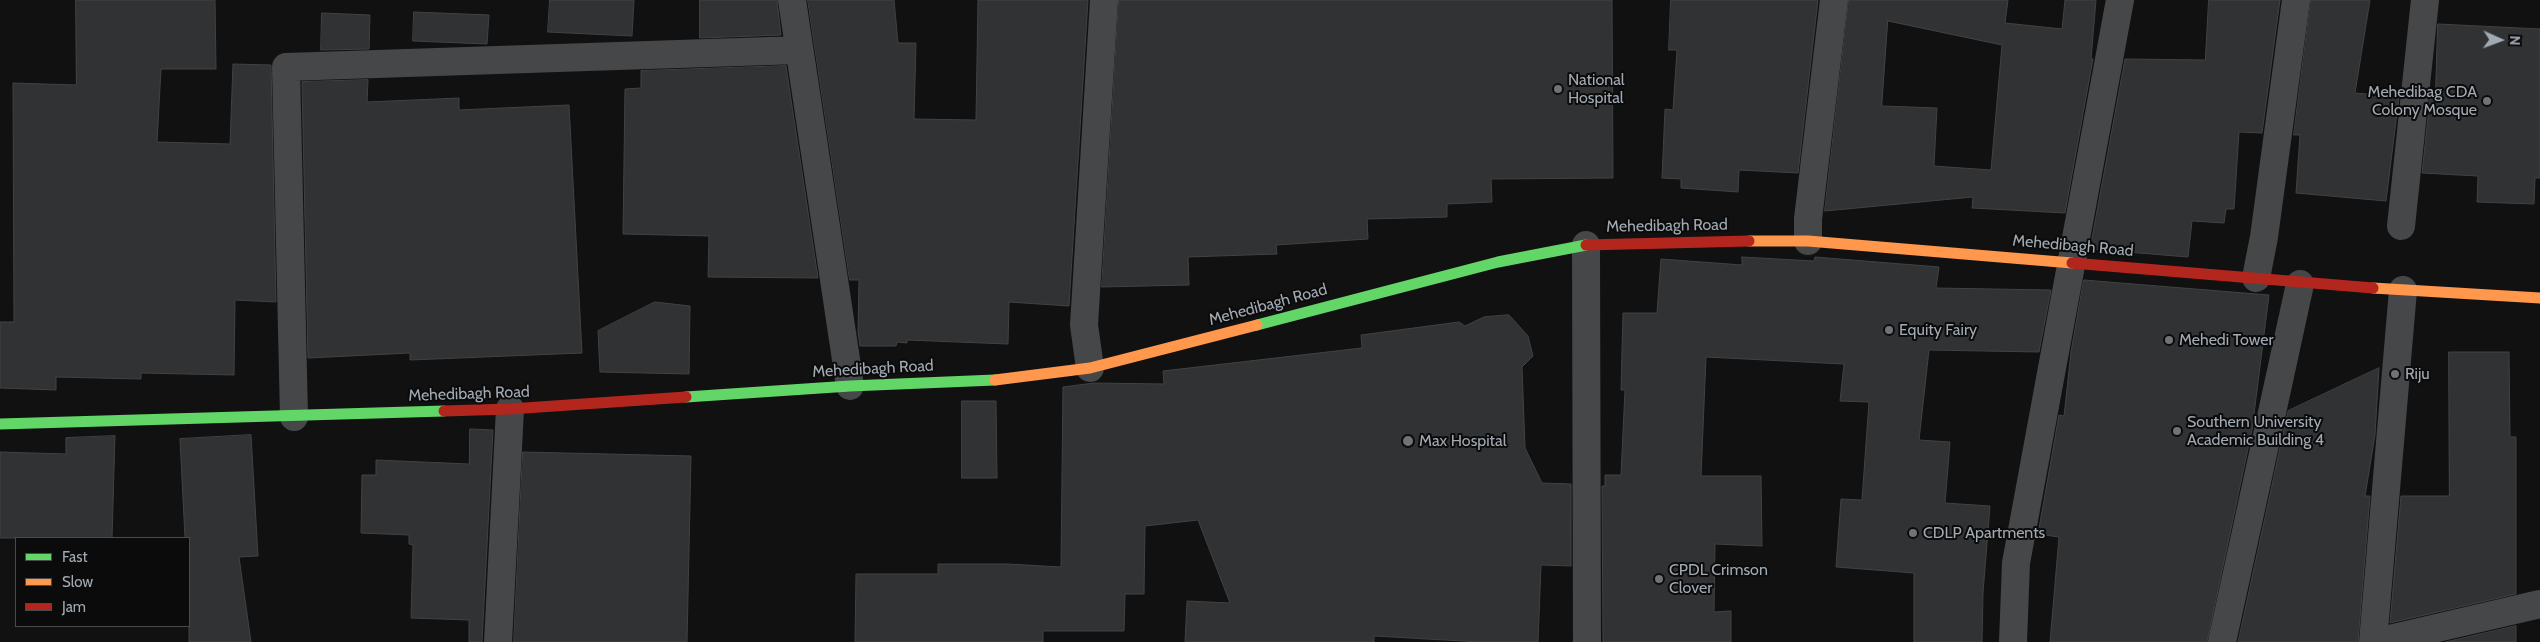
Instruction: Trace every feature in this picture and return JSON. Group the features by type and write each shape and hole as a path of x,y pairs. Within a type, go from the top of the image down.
{"main road":[{"name":"Mehedibagh Road","path":"0,424 294,417 510,409 850,386 987,381 1090,368 1498,262 1586,245 1705,241 1808,241 2256,278 2300,284 2540,298"}],"street":[{"path":"792,0 850,386"},
{"path":"1090,368 1084,325 1104,0"},
{"path":"1808,241 1808,218 1834,0"},
{"path":"2013,642 2016,562 2120,0"},
{"path":"2256,278 2264,237 2296,0"},
{"path":"2401,226 2425,0"},
{"path":"294,417 286,67 799,50"},
{"path":"1586,245 1586,642"},
{"path":"2222,642 2300,284"},
{"path":"2402,290 2375,642 2540,604"},
{"path":"498,642 510,409"}],"building":[{"path":"76,0 215,0 216,69 161,69 157,142 230,144 233,64 271,65 276,302 235,300 234,375 141,373 141,379 56,377 56,390 0,388 0,322 14,322 13,83 76,85"},
{"path":"550,0 634,0 632,36 548,32"},
{"path":"700,0 777,0 781,35 700,38"},
{"path":"808,0 894,0 898,43 916,43 914,119 976,120 978,0 1088,0 1069,306 1009,302 1008,344 907,340 907,343 897,342 896,346 860,346 858,332 859,280 850,280"},
{"path":"1119,0 1612,0 1613,178 1491,179 1492,202 1447,204 1447,217 1367,219 1368,239 1276,245 1277,254 1188,257 1189,285 1102,287"},
{"path":"1671,0 1818,0 1798,173 1739,170 1738,192 1681,188 1681,179 1662,178 1665,109 1673,110 1677,50 1669,50"},
{"path":"1849,0 2008,0 2005,23 2062,29 2065,0 2096,0 2091,59 2093,59 2065,213 1972,208 1973,197 1825,211","holes":["1888,21 2002,45 1991,170 1934,166 1937,108 1882,106"]},
{"path":"2209,0 2280,0 2262,133 2239,132 2234,209 2226,209 2224,223 2192,221 2188,257 2090,249 2125,59 2205,60"},
{"path":"2311,0 2370,0 2355,93 2399,97 2386,201 2296,193 2300,135 2294,135"},
{"path":"414,12 489,15 487,44 413,41"},
{"path":"322,13 370,15 369,49 321,50"},
{"name":"Mehedibag CDA Colony Mosque","path":"2438,24 2540,29 2540,178 2535,178 2534,204 2477,202 2478,176 2422,173 2430,99 2435,100"},
{"path":"786,66 818,278 708,277 709,236 623,234 625,89 641,88 641,71"},
{"path":"368,80 367,102 459,98 459,110 569,105 582,353 410,360 410,353 308,358 302,82"},
{"path":"1742,257 1814,261 1815,257 1939,267 1936,288 2051,290 2039,352 1929,350 1919,440 1950,442 1945,503 1990,506 1983,593 1982,642 1914,642 1914,573 1836,567 1841,499 1862,500 1869,402 1840,401 1844,364 1706,357 1701,476 1761,476 1762,546 1715,544 1714,612 1731,611 1731,642 1603,642 1602,486 1605,486 1605,475 1621,475 1625,390 1621,390 1623,313 1657,313 1661,259 1742,265"},
{"path":"2084,280 2269,295 2252,430 2207,642 2050,642 2059,537 2038,534 2059,415 2064,416 2071,352"},
{"path":"655,302 690,306 689,374 600,372 598,331"},
{"path":"1509,315 1528,336 1533,356 1522,367 1525,448 1542,483 1571,484 1571,566 1541,565 1538,642 1480,642 1374,636 1374,642 1185,642 1187,601 1230,603 1198,520 1145,526 1144,594 1125,594 1124,631 1043,631 1043,642 855,642 856,574 938,574 938,564 1008,564 1061,567 1063,387 1094,383 1164,384 1163,371 1362,348 1361,335 1459,322 1465,326 1484,317"},
{"path":"2449,352 2509,352 2510,437 2516,437 2516,594 2390,623 2401,496 2449,496"},
{"path":"2379,368 2375,435 2365,496 2370,496 2358,642 2238,642 2288,411"},
{"path":"962,401 996,401 997,478 962,478"},
{"path":"470,429 493,430 482,642 469,642 469,620 411,618 413,545 409,544 409,535 361,533 362,475 376,475 376,460 469,464"},
{"path":"251,435 258,556 239,557 251,642 189,642 190,537 185,537 180,439"},
{"path":"115,436 112,537 0,538 0,452 66,454 66,438"},
{"path":"523,452 691,456 687,642 514,642"},
{"path":"2516,626 2516,642 2446,642"}],"traffic: fast":[{"path":"1257,325 1498,262 1586,245"},
{"path":"686,397 850,386 995,380"},
{"path":"0,424 444,411"}],"traffic: slow":[{"path":"1749,241 1808,241 2072,263"},
{"path":"2373,288 2540,298"},
{"path":"995,380 1090,368 1257,325"}],"traffic: jam":[{"path":"1586,245 1749,241"},
{"path":"2072,263 2373,288"},
{"path":"444,411 510,409 686,397"}],"place":[{"name":"National Hospital","path":"1558,89"},
{"name":"Mehedibag CDA Colony Mosque","path":"2487,101"},
{"name":"Equity Fairy","path":"1889,330"},
{"name":"Mehedi Tower","path":"2169,340"},
{"name":"Riju","path":"2395,374"},
{"name":"Southern University Academic Building 4","path":"2177,431"},
{"name":"Max Hospital","path":"1408,441"},
{"name":"CDLP Apartments","path":"1913,533"},
{"name":"CPDL Crimson Clover","path":"1659,579"}]}
